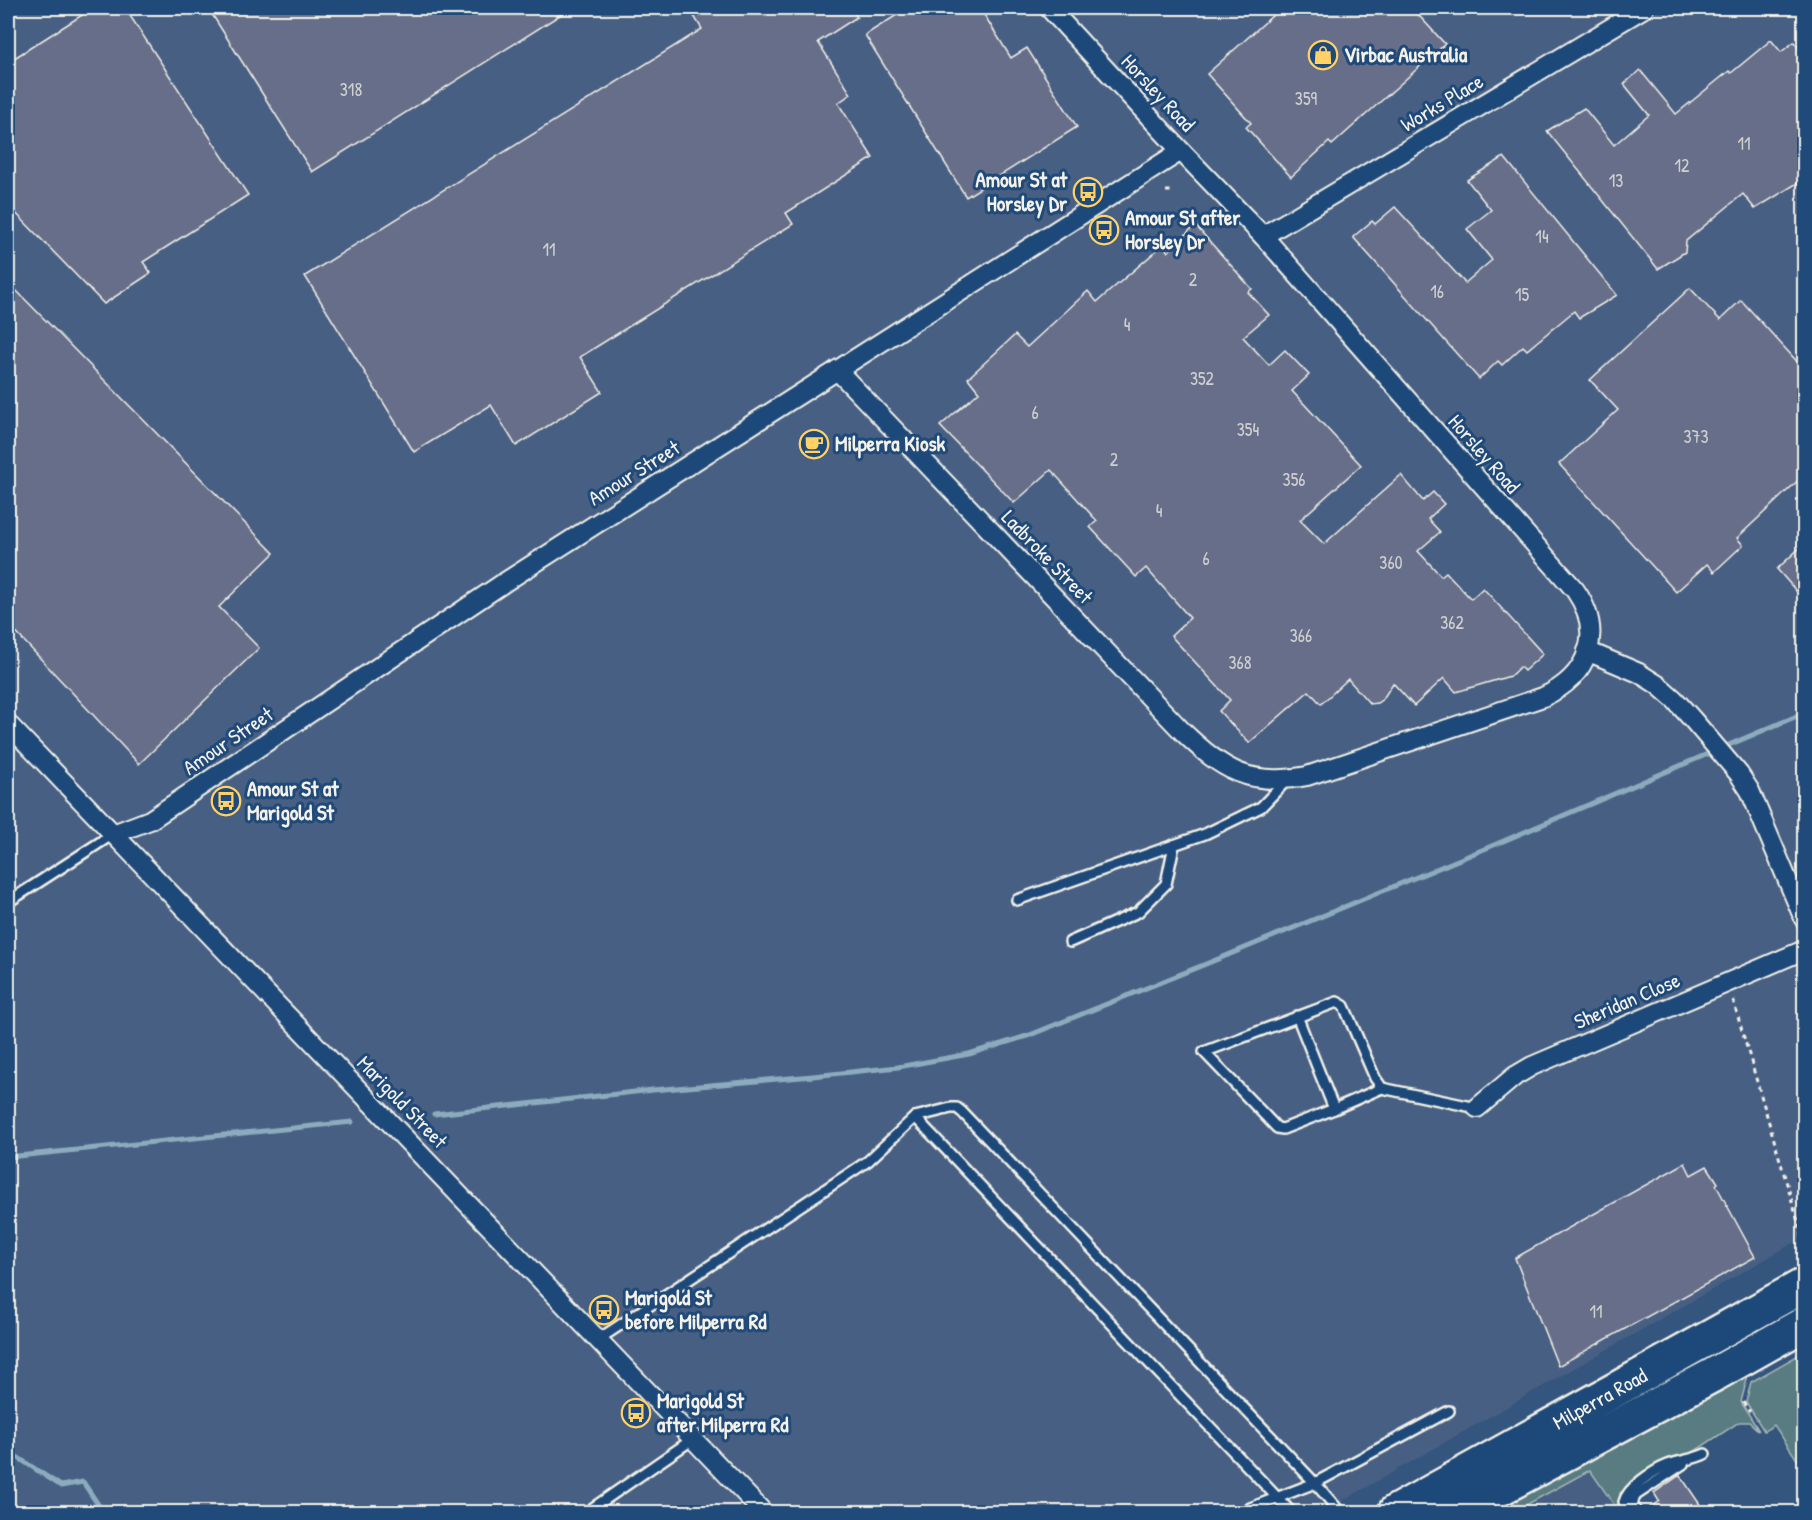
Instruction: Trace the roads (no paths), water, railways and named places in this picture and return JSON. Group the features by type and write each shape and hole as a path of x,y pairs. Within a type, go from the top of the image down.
{"highway":[{"name":"Milperra Road","path":"1395,1512 1804,1285"},
{"name":"Milperra Road","path":"1456,1512 1804,1324"}],"street":[{"name":"Horsley Road","path":"1049,8 1263,236 1575,590 1582,600 1590,621 1591,631 1583,662 1570,680 1544,697 1307,776 1287,780 1267,779 1246,776 1228,769"},
{"name":"Works Place","path":"1263,236 1644,8"},
{"name":"Amour Street","path":"113,834 150,820 505,582 1181,151"},
{"name":"Ladbroke Street","path":"837,370 1190,739 1228,769"},
{"path":"1587,651 1639,673 1658,685 1674,699 1739,774 1754,800 1804,919"},
{"name":"Marigold Street","path":"8,724 763,1512"},
{"name":"Sheridan Close","path":"1477,1108 1502,1086 1532,1066 1804,950"}],"lane":[{"path":"1017,900 1205,834 1261,807 1287,780"},
{"path":"8,902 113,834"},
{"path":"1070,942 1138,912 1166,884 1174,845"},
{"path":"1382,1088 1375,1078 1344,1006 1337,1002 1204,1052 1277,1128 1283,1129 1382,1088 1477,1108"},
{"path":"1297,1016 1334,1109"},
{"path":"599,1340 868,1161 915,1117 957,1108 1340,1512"},
{"path":"915,1117 1291,1512"},
{"path":"1240,1512 1315,1484 1449,1411"},
{"path":"587,1512 693,1439"},
{"path":"1636,1512 1632,1502 1636,1495 1675,1468 1705,1454"},
{"path":"1630,1512 1624,1502 1631,1488 1665,1466 1693,1460"}],"waterway":[{"path":"434,1114 653,1090 898,1067 969,1054 1030,1035 1228,955 1804,713"},
{"path":"8,1157 352,1122"},
{"path":"8,1451 61,1486 83,1482 103,1512"}],"place":[{"name":"Virbac Australia","path":"1323,55"},
{"name":"Amour St at Horsley Dr","path":"1088,192"},
{"name":"Amour St after Horsley Dr","path":"1104,230"},
{"name":"Milperra Kiosk","path":"814,444"},
{"name":"Amour St at Marigold St","path":"226,801"},
{"name":"Marigold St before Milperra Rd","path":"604,1310"},
{"name":"Marigold St after Milperra Rd","path":"636,1413"}]}
